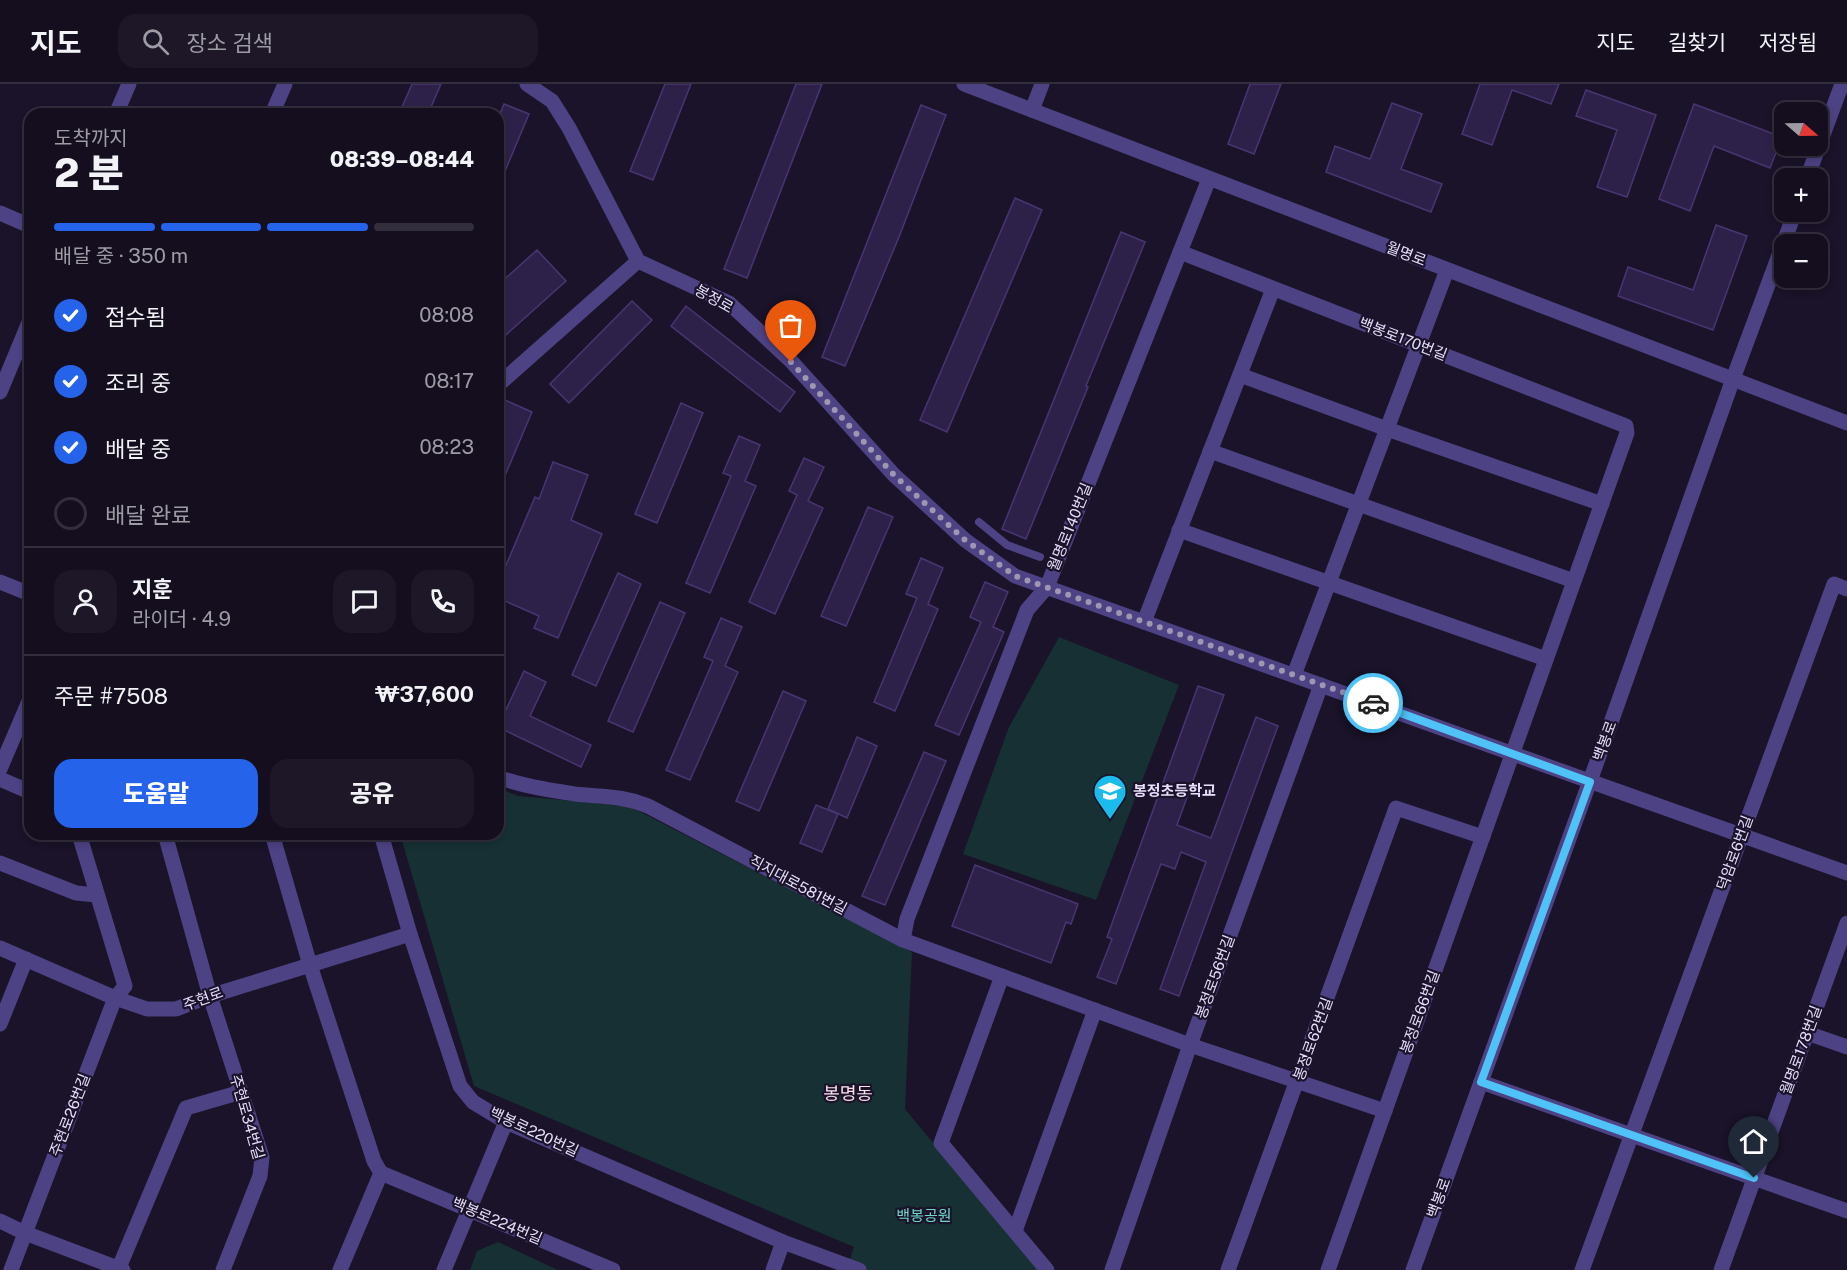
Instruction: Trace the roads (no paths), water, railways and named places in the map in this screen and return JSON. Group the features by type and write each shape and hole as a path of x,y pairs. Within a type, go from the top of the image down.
{"street":[{"path":"119,108 129,84"},
{"path":"275,108 285,84"},
{"path":"504,380 638,261 552,101 527,84"},
{"name":"월명로","path":"964,84 1847,423"},
{"path":"1032,110 1042,84"},
{"path":"1811,168 1842,84"},
{"name":"월명로140번길","path":"903,940 907,919 1027,610 1047,587 1209,179"},
{"path":"0,213 24,223"},
{"name":"백봉로","path":"1413,1270 1590,782 1732,379 1791,222"},
{"name":"백봉로170번길","path":"1180,252 1626,426"},
{"name":"봉정로","path":"638,261 729,303 791,362 894,475 965,540 1015,576 1847,873"},
{"path":"1294,675 1447,270"},
{"path":"1144,622 1274,289"},
{"path":"0,392 24,334"},
{"path":"1240,375 1602,504"},
{"name":"봉정로66번길","path":"1328,1270 1602,504 1627,433 1626,426"},
{"path":"1210,452 1574,581"},
{"path":"1179,530 1546,659"},
{"path":"0,582 24,592"},
{"name":"덕암로6번길","path":"1582,1270 1834,584 1847,589"},
{"name":"봉정로56번길","path":"1112,1270 1190,1045 1321,685"},
{"path":"0,770 24,716"},
{"path":"0,779 24,789"},
{"name":"직지대로581번길","path":"504,779 517,784 576,794 628,798 648,806 903,940 1190,1045 1385,1110"},
{"name":"봉정로62번길","path":"1228,1270 1396,808 1483,837"},
{"path":"0,863 76,893 97,895 81,840"},
{"name":"주현로34번길","path":"167,840 210,996 262,1157 260,1176 223,1270"},
{"path":"274,840 310,965 374,1161 381,1173 340,1270"},
{"name":"백봉로220번길","path":"383,840 410,934 460,1086 473,1102 506,1122 783,1242 859,1270"},
{"name":"주현로26번길","path":"8,1266 24,1233 115,998 125,986 97,895"},
{"name":"월명로178번길","path":"1721,1270 1847,923"},
{"name":"주현로","path":"0,948 115,998 147,1009 176,1009 210,996 410,934"},
{"path":"0,1024 26,959"},
{"path":"1002,976 941,1143 1047,1270"},
{"path":"1014,1231 1095,1011"},
{"path":"1807,1033 1847,1047"},
{"path":"1481,1082 1847,1211"},
{"path":"0,1221 24,1233 120,1270 186,1108 241,1092"},
{"path":"444,1270 506,1122"},
{"name":"백봉로224번길","path":"381,1173 613,1270"},
{"path":"773,1270 783,1242"}],"lane":[{"path":"979,522 1007,545 1040,557"}],"place":[{"name":"봉정초등학교","path":"1110,820"}],"district":[{"name":"봉명동","path":"848,1094"}],"park label":[{"name":"백봉공원","path":"924,1216"}]}
